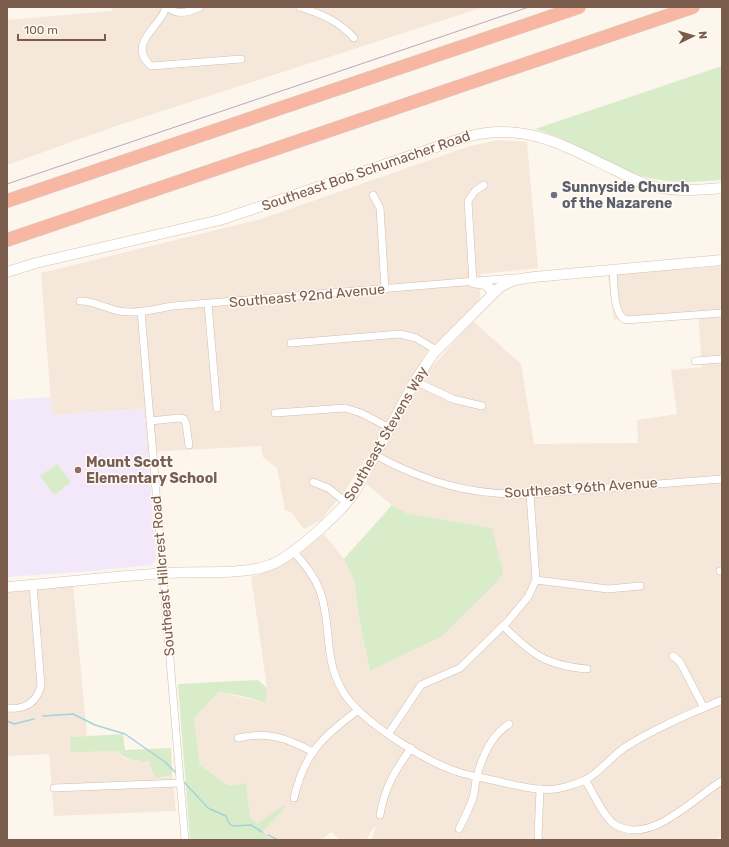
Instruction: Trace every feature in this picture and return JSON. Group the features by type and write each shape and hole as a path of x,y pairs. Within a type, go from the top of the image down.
{"highway":[{"path":"7,201 579,7"},
{"path":"7,240 693,7"}],"street":[{"path":"200,7 179,13 172,12 167,7 164,15 150,30 143,43 145,60 151,66 241,59"},
{"path":"300,7 312,9 339,24 354,38"},
{"name":"Southeast Bob Schumacher Road","path":"7,272 41,261 220,220 466,137 487,132 518,132 544,137 652,186 685,190 722,188"},
{"path":"473,282 468,201 475,191 484,185"},
{"path":"373,195 380,208 385,290"},
{"name":"Southeast 92nd Avenue","path":"80,301 92,301 118,311 141,311 722,260"},
{"path":"613,269 617,312 621,318 626,320 722,313"},
{"name":"Southeast Stevens Way","path":"7,587 162,573 261,568 274,564 293,551 347,503 356,490 415,381 436,350 494,292 507,283 524,278"},
{"name":"Southeast 92nd Avenue","path":"473,282 485,284 494,292"},
{"path":"208,304 217,408"},
{"name":"Southeast Hillcrest Road","path":"141,311 185,840"},
{"path":"291,343 400,334 416,338 436,350"},
{"path":"695,361 722,359"},
{"path":"415,381 453,399 482,406"},
{"path":"275,414 345,408 361,413 390,428"},
{"path":"150,421 179,418 184,419 189,445"},
{"name":"Southeast 96th Avenue","path":"375,455 416,475 457,488 498,494 530,494 722,479"},
{"path":"313,482 328,488 347,503"},
{"path":"389,733 421,685 460,668 526,601 536,580 530,494"},
{"path":"293,551 311,574 320,591 325,611 332,670 342,692 357,711 371,723 389,733 410,748 444,766 462,773 540,789 564,788 586,780 625,747 722,700"},
{"path":"536,580 608,589 640,586"},
{"path":"7,708 14,709 27,706 38,695 41,686 33,585"},
{"path":"503,626 525,647 546,661 587,669"},
{"path":"673,656 680,662 704,708"},
{"path":"294,798 301,771 312,752 335,728 357,711"},
{"path":"459,829 471,804 477,776 488,749 498,733 509,724"},
{"path":"238,738 249,735 271,735 292,741 312,752"},
{"path":"380,815 383,797 390,779 410,748"},
{"path":"586,780 613,824 625,831 641,834 665,826 722,781"},
{"path":"54,788 180,783"},
{"path":"539,840 540,789"}],"shaded area":[{"path":"112,7 484,7 119,125 7,165 7,20 112,11"},
{"path":"499,140 527,142 538,268 481,274 480,299 426,353 377,440 345,491 321,520 304,529 291,512 285,510 277,468 263,457 261,446 147,452 143,409 52,415 41,273 261,219 470,146"},
{"path":"722,266 722,835 716,840 371,840 376,828 374,827 366,840 340,840 331,832 321,840 271,840 263,831 286,807 284,806 257,824 250,817 246,783 229,786 200,765 194,718 219,692 266,703 267,688 251,577 274,569 324,534 344,559 354,580 360,623 370,671 441,637 493,586 492,528 405,513 392,505 366,484 417,388 431,368 473,321 521,364 534,444 638,443 637,420 677,414 671,370 702,367 698,311 614,320 608,275"},
{"name":"Mount Scott Elementary School","path":"51,397 52,415 144,409 156,558 154,563 151,565 83,572 7,577 7,400"},
{"path":"73,585 87,736 70,737 117,751 124,758 136,761 149,761 172,774 172,772 176,811 54,816 49,754 7,756 7,590"}],"green space":[{"path":"722,66 722,180 674,182 645,177 535,129"},
{"path":"57,464 71,482 54,495 40,476"},
{"path":"392,505 406,513 492,528 503,573 493,586 441,637 370,671 360,623 354,580 344,559"},
{"path":"258,680 267,688 266,703 242,696 219,692 194,718 200,765 229,786 246,783 250,817 257,824 284,805 286,807 263,831 271,840 190,840 178,684"},
{"path":"123,734 125,750 171,748 171,775 155,778 149,761 132,760 117,751 71,752 70,737"}],"waterway":[{"path":"43,716 73,714 95,725 125,734 165,762 175,772"},
{"path":"7,721 14,724 34,719"},
{"path":"184,782 208,808 226,816 229,823 233,826 251,825 262,832"},
{"path":"268,835 278,840"}],"tram line":[{"path":"7,184 529,7"}],"place":[{"name":"Sunnyside Church of the Nazarene","path":"554,195"},
{"name":"Mount Scott Elementary School","path":"78,470"}]}
